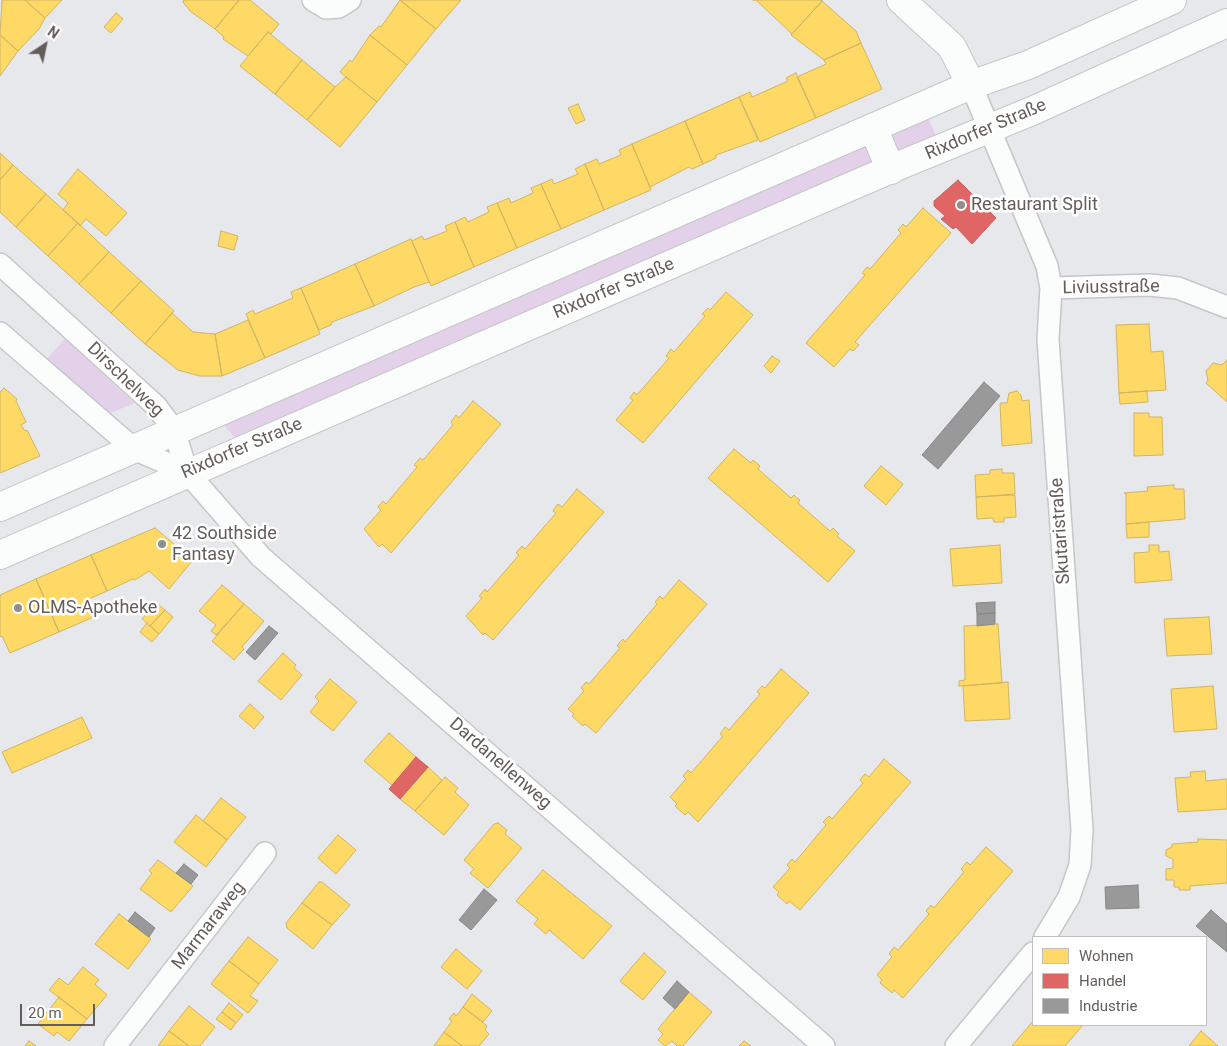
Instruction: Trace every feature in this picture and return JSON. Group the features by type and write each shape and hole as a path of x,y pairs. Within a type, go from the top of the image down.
{"street":[{"path":"313,0 326,8 338,7 350,0"},
{"path":"901,0 952,47 971,85"},
{"path":"0,507 971,85 1028,65 1172,0"},
{"name":"Rixdorfer Straße","path":"0,555 187,472 990,128 1227,23"},
{"name":"Skutaristraße","path":"971,85 1047,266 1051,288 1048,339 1082,830 1080,865 1069,897 1047,936"},
{"path":"873,128 891,170"},
{"name":"Dirschelweg","path":"0,264 156,406 174,430 187,472"},
{"name":"Liviusstraße","path":"1051,288 1150,285 1178,288 1227,307"},
{"path":"0,333 134,449 187,472"},
{"name":"Dardanellenweg","path":"187,472 261,557 824,1046"},
{"name":"Marmaraweg","path":"115,1046 266,853"},
{"path":"956,1046 1032,954"}],"shaded area":[{"path":"927,115 936,136 903,150 896,149 891,133"},
{"path":"865,142 874,162 238,441 220,421"},
{"path":"65,339 134,403 106,415 46,360"}],"building: Wohnen":[{"path":"2,0 25,0 45,18 39,29 18,51 0,35"},
{"path":"25,0 62,0 45,18"},
{"path":"184,0 239,0 215,29 190,11 183,2"},
{"path":"239,0 250,0 279,24 271,34 268,32 248,56 223,39 224,37 215,29"},
{"path":"400,0 461,0 436,29"},
{"path":"400,0 436,29 407,65 370,35 379,26 381,27"},
{"path":"756,0 821,0 822,1 792,34"},
{"path":"822,1 856,31 861,43 824,60 791,35"},
{"path":"116,13 123,19 111,33 104,27"},
{"path":"268,32 302,60 275,94 240,66"},
{"path":"0,35 18,51 0,76"},
{"path":"370,35 407,65 377,102 340,72 350,60 352,62"},
{"path":"861,43 882,89 816,118 797,77 826,64 824,60"},
{"path":"302,60 335,87 307,120 275,94"},
{"path":"796,73 816,118 760,142 739,97 750,92 752,97 788,81 786,78"},
{"path":"346,77 377,102 340,147 307,120"},
{"path":"739,97 758,140 716,155 716,158 703,164 685,121"},
{"path":"578,104 585,120 576,124 568,108"},
{"path":"685,121 703,164 692,169 689,167 650,187 632,144"},
{"path":"632,144 651,190 604,210 585,164 597,159 599,164 621,155 619,150"},
{"path":"0,153 13,165 0,180"},
{"path":"585,164 604,210 561,229 541,184 552,179 554,184 578,174 575,169"},
{"path":"13,165 46,194 16,227 0,212 0,180"},
{"path":"78,169 127,213 106,236 86,219 80,226 63,210 68,203 58,194"},
{"path":"541,184 561,229 517,248 497,203 509,198 511,203 533,193 531,188"},
{"path":"46,194 78,223 48,256 16,227"},
{"path":"497,203 517,248 474,267 455,222 465,217 468,222 489,212 487,207"},
{"path":"923,208 951,233 855,342 859,345 853,351 850,349 834,367 806,343 865,275 862,273 867,267 870,269 901,233 898,230 903,224 906,227"},
{"path":"455,222 474,267 431,286 412,241 422,236 424,240 447,231 445,226"},
{"path":"78,223 109,252 79,284 48,256"},
{"path":"221,231 238,236 234,250 218,246"},
{"path":"411,239 429,282 374,306 355,264"},
{"path":"109,252 141,281 111,313 79,284"},
{"path":"355,264 374,306 332,322 331,325 319,330 301,288"},
{"path":"141,281 174,311 145,344 111,313"},
{"path":"301,288 320,334 265,358 246,314 253,310 255,314 293,298 291,292"},
{"path":"726,292 753,315 643,443 616,420 633,400 630,398 634,392 637,395 669,358 666,356 671,349 674,352 705,316 702,314 708,308 710,310"},
{"path":"172,313 193,332 215,334 222,376 200,376 178,370 145,344"},
{"path":"248,320 265,358 222,376 215,334"},
{"path":"1149,324 1151,352 1163,351 1166,390 1119,393 1116,325"},
{"path":"772,356 780,361 771,373 764,366"},
{"path":"1227,360 1227,402 1206,383 1208,380 1206,371 1213,363 1222,365"},
{"path":"4,388 17,399 16,401 26,422 21,425 25,431 27,430 40,456 0,473 0,392"},
{"path":"1017,391 1021,395 1022,401 1029,400 1032,443 1002,446 1000,403 1007,403 1009,393"},
{"path":"1147,391 1148,402 1120,404 1119,393"},
{"path":"473,401 501,424 391,553 382,544 379,547 364,529 381,510 378,507 383,501 386,504 417,467 414,465 420,458 423,460 453,425 451,422 456,415 459,418"},
{"path":"1134,413 1149,413 1149,417 1162,417 1163,455 1134,456"},
{"path":"734,449 751,463 753,460 760,466 758,469 791,498 794,495 800,500 798,503 830,531 833,528 839,534 837,536 855,551 828,582 708,478"},
{"path":"881,466 903,484 886,505 864,486"},
{"path":"1002,469 1002,473 1014,473 1015,494 976,497 975,475 990,474 990,470"},
{"path":"1174,485 1174,489 1184,489 1185,519 1126,524 1126,494 1124,493 1148,491 1147,487"},
{"path":"577,489 604,512 493,640 485,633 483,635 466,616 482,598 479,596 485,589 487,592 519,555 516,553 522,546 525,549 556,513 553,511 558,504 562,507"},
{"path":"1015,495 1016,517 1004,518 1004,522 994,522 993,518 977,519 976,497"},
{"path":"1149,522 1149,537 1127,538 1126,524"},
{"path":"155,528 193,560 169,589 149,571 135,580 133,579 107,591 91,555"},
{"path":"1000,545 1002,583 953,586 950,549"},
{"path":"1149,545 1159,545 1159,552 1169,551 1172,580 1135,583 1134,553 1149,552"},
{"path":"91,555 107,591 89,599 96,616 59,632 36,579"},
{"path":"36,579 59,632 10,653 2,636 0,637 0,595"},
{"path":"679,580 707,604 596,733 585,724 583,726 572,716 574,714 568,709 584,691 581,688 586,682 589,684 620,648 617,646 620,642 623,639 625,642 657,604 655,602 660,596 663,599"},
{"path":"222,585 244,604 216,635 211,631 216,625 199,611"},
{"path":"156,603 165,610 150,626 142,619"},
{"path":"244,604 264,621 242,647 244,649 234,660 212,641"},
{"path":"165,610 173,617 159,634 150,626"},
{"path":"1209,617 1212,654 1167,656 1164,619"},
{"path":"147,623 159,634 152,642 140,632"},
{"path":"998,624 1002,683 959,686 959,681 965,680 964,626"},
{"path":"283,653 296,665 294,668 302,675 281,700 258,681"},
{"path":"781,669 809,693 698,822 688,812 685,815 675,806 677,804 670,797 686,779 683,776 688,770 691,773 723,736 720,734 725,727 729,730 760,694 757,692 762,686 765,688"},
{"path":"330,679 357,702 333,731 310,712 319,701 315,697"},
{"path":"1008,682 1010,719 965,721 963,686"},
{"path":"1213,686 1217,729 1174,732 1171,689"},
{"path":"250,704 264,717 254,729 239,716"},
{"path":"82,717 92,738 12,773 2,752"},
{"path":"389,733 416,757 392,785 364,761"},
{"path":"884,759 911,782 800,910 789,901 787,904 777,895 779,892 773,887 790,868 787,865 792,859 795,862 826,825 823,822 829,816 832,819 863,783 860,780 865,774 869,777"},
{"path":"428,767 442,780 415,811 400,799"},
{"path":"1205,771 1206,781 1227,779 1227,809 1178,812 1175,778 1191,777 1190,772"},
{"path":"445,777 458,788 455,792 469,805 444,835 415,811"},
{"path":"221,798 246,817 227,840 203,821"},
{"path":"196,815 227,840 206,867 174,842"},
{"path":"498,823 507,830 505,834 522,848 488,888 470,873 474,869 464,860 494,824"},
{"path":"338,835 356,850 336,874 318,858"},
{"path":"1198,839 1227,840 1227,883 1190,886 1190,890 1179,890 1179,887 1174,887 1174,880 1166,880 1166,869 1173,868 1173,859 1166,856 1166,850 1172,847 1172,844 1198,842"},
{"path":"986,847 1013,871 903,998 894,990 892,993 880,983 882,980 877,975 892,957 889,954 894,947 898,950 929,914 926,911 931,905 934,908 964,872 961,869 967,862 970,865"},
{"path":"158,860 193,886 171,912 140,889 152,873 149,871"},
{"path":"543,870 612,926 583,959 549,930 546,934 534,924 538,919 516,901"},
{"path":"319,882 322,882 350,905 332,925 302,903"},
{"path":"302,903 332,925 313,949 287,928 286,923"},
{"path":"119,914 151,939 128,969 95,944"},
{"path":"248,937 278,960 259,984 229,961"},
{"path":"456,949 482,971 467,989 441,967"},
{"path":"644,953 666,972 643,1000 620,981"},
{"path":"229,961 259,984 250,996 258,1001 248,1013 211,984"},
{"path":"83,967 99,980 95,984 107,995 87,1019 49,990 59,978 68,985"},
{"path":"689,992 712,1012 683,1046 677,1046 672,1041 665,1046 658,1040 663,1034 658,1029"},
{"path":"472,994 492,1011 483,1022 463,1007"},
{"path":"59,997 87,1019 69,1041 57,1032 54,1036 38,1024"},
{"path":"229,1003 243,1015 236,1023 222,1012"},
{"path":"189,1006 215,1027 200,1046 189,1046 169,1031"},
{"path":"463,1007 487,1026 485,1030 489,1034 479,1046 462,1046 444,1032 452,1021 449,1019 454,1013 456,1016"},
{"path":"222,1012 236,1023 231,1030 216,1019"},
{"path":"1032,1022 1032,1026 1082,1026 1065,1046 1012,1046"},
{"path":"169,1031 189,1046 158,1046"},
{"path":"1201,1031 1218,1046 1189,1046"},
{"path":"444,1032 462,1046 434,1046"},
{"path":"29,1041 36,1046 25,1046"},
{"path":"744,1041 751,1046 739,1046"}],"building: Handel":[{"path":"958,180 996,218 972,244 956,227 953,229 941,219 945,216 934,206 934,201"},
{"path":"416,757 428,767 400,799 389,789"}],"building: Industrie":[{"path":"984,382 1000,396 938,469 922,455"},
{"path":"995,602 995,613 977,614 976,603"},
{"path":"995,613 995,624 977,626 977,614"},
{"path":"269,626 278,633 255,660 246,652"},
{"path":"184,864 198,875 191,884 176,873"},
{"path":"1138,885 1139,908 1106,909 1105,887"},
{"path":"484,889 497,900 471,930 459,920"},
{"path":"1211,910 1227,924 1227,952 1196,926"},
{"path":"135,912 155,928 149,937 128,921"},
{"path":"677,981 689,992 675,1009 663,998"}],"place":[{"name":"Restaurant Split","path":"961,205"},
{"name":"42 Southside Fantasy","path":"162,544"},
{"name":"OLMS-Apotheke","path":"18,608"}]}
